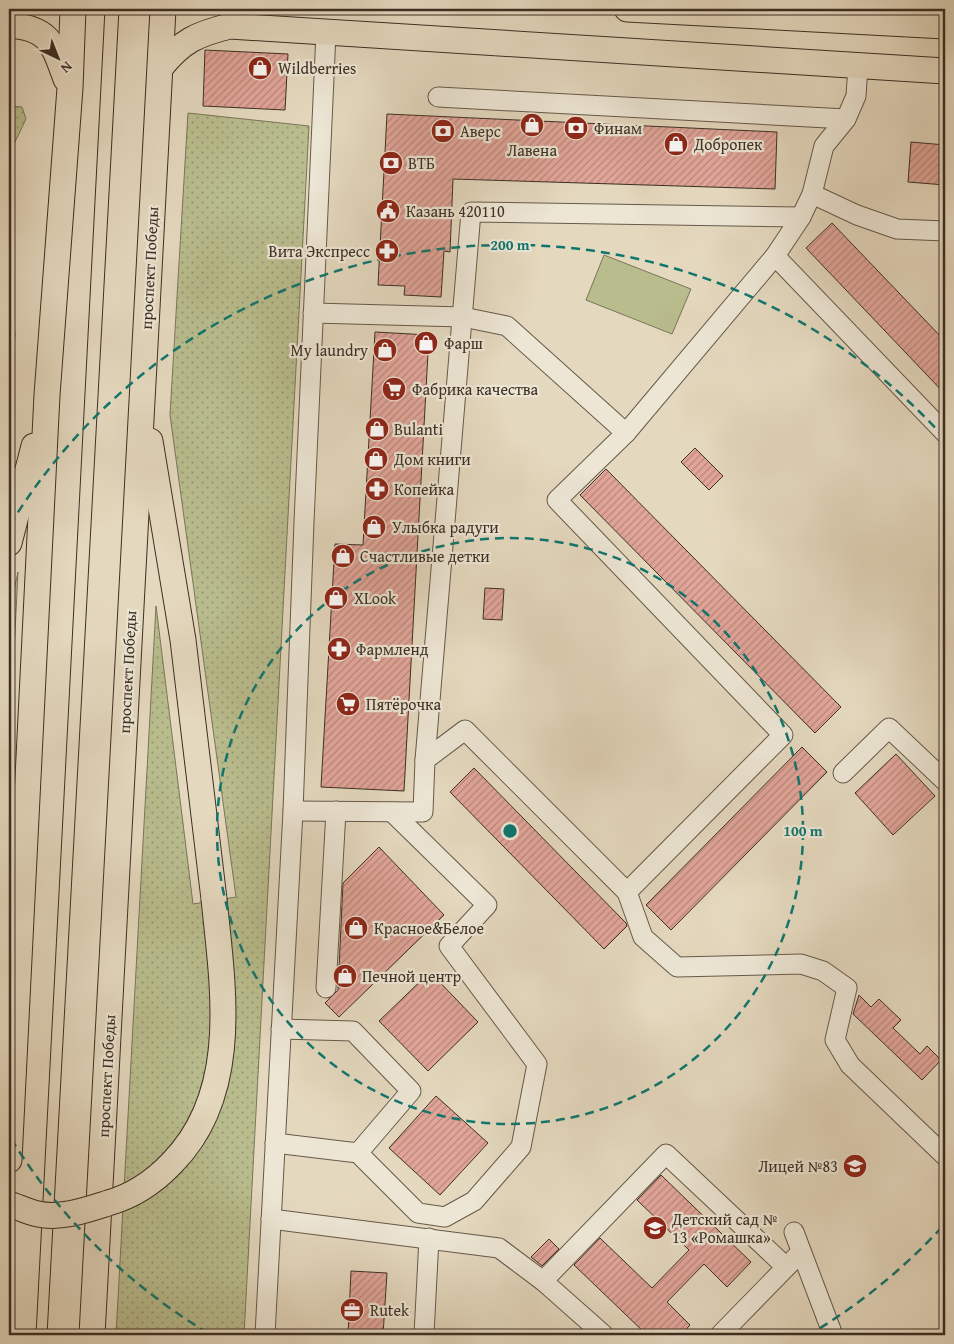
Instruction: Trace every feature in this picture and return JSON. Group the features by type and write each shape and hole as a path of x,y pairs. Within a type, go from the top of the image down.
{"main road":[{"path":"9,1160 47,396 70,88 72,9"},
{"name":"проспект Победы","path":"92,1335 163,9"},
{"path":"627,9 945,26"},
{"path":"9,25 30,27 52,45 70,88"},
{"path":"161,66 173,51 189,39 230,26 945,71"},
{"path":"9,1204 38,1214 73,1213 122,1199 156,1180 186,1150 206,1116 221,1064 224,992 214,899 182,640 142,393"},
{"path":"9,544 47,396"}],"lane":[{"path":"265,1335 293,811 326,33"},
{"path":"627,892 783,735 557,500 626,433 775,256 801,217 812,194 824,146 846,119 856,96 858,66"},
{"path":"438,96 846,119"},
{"path":"812,194 857,215 897,229 945,231"},
{"path":"293,811 423,812 425,760 472,212 801,217"},
{"path":"775,256 945,433"},
{"path":"313,313 462,317 507,326 626,433"},
{"path":"842,772 889,728 945,781"},
{"path":"425,760 465,730 627,892 644,937 677,967 801,964 824,970 846,988 836,1040 850,1065 945,1156"},
{"path":"326,988 336,811"},
{"path":"275,1143 358,1153 418,1213 445,1217 474,1201 521,1147 537,1064 449,946 487,905 392,812"},
{"path":"281,1029 353,1031 412,1091 358,1153"},
{"path":"543,1281 666,1154 786,1267"},
{"path":"271,1219 499,1248 543,1281 604,1335"},
{"path":"794,1232 833,1335"},
{"path":"426,1334 429,1238"},
{"path":"720,1335 801,1252"}],"green space":[{"path":"9,106 22,107 26,119 14,144 9,273"},
{"path":"188,113 309,126 244,1335 116,1335 156,606 193,904 236,897 170,415"},
{"path":"604,255 691,289 672,334 586,300"},
{"path":"9,281 15,334 9,415"},
{"path":"18,572 9,752 9,613"}],"building":[{"path":"205,50 288,54 285,110 203,106"},
{"path":"387,114 777,132 775,189 453,179 450,252 444,251 441,297 404,295 405,286 378,285"},
{"path":"911,142 945,145 945,185 908,182"},
{"path":"832,223 945,341 945,394 806,248"},
{"path":"375,332 429,335 404,791 321,787 335,544 363,545"},
{"path":"695,448 723,476 709,490 681,462"},
{"path":"606,469 841,707 815,733 580,495"},
{"path":"485,588 504,589 502,620 483,619"},
{"path":"802,747 827,772 671,930 646,905"},
{"path":"896,754 935,796 893,835 855,793"},
{"path":"474,768 626,923 627,926 604,949 450,792"},
{"path":"379,847 444,915 339,1017 325,1003 338,990 343,883"},
{"path":"430,972 478,1022 428,1071 379,1021"},
{"path":"859,995 871,1007 879,999 901,1020 893,1028 920,1054 927,1046 941,1060 922,1080 853,1014"},
{"path":"436,1096 488,1143 440,1195 389,1148"},
{"path":"661,1175 751,1262 727,1287 704,1264 667,1302 690,1325 681,1335 647,1335 574,1265 600,1238 652,1288 689,1250 637,1200"},
{"path":"549,1239 559,1249 542,1266 531,1257"},
{"path":"351,1271 387,1273 383,1335 348,1335"}],"tram line":[{"path":"36,1335 105,9"},
{"path":"47,1335 119,9"}],"place":[{"name":"Wildberries","path":"260,68"},
{"name":"Лавена","path":"532,125"},
{"name":"Финам","path":"576,128"},
{"name":"Аверс","path":"443,131"},
{"name":"Добропек","path":"676,144"},
{"name":"ВТБ","path":"391,163"},
{"name":"Казань 420110","path":"388,211"},
{"name":"Вита Экспресс","path":"387,251"},
{"name":"Фарш","path":"426,343"},
{"name":"My laundry","path":"385,350"},
{"name":"Фабрика качества","path":"394,389"},
{"name":"Bulanti","path":"377,429"},
{"name":"Дом книги","path":"376,459"},
{"name":"Копейка","path":"377,489"},
{"name":"Улыбка радуги","path":"374,527"},
{"name":"Счастливые детки","path":"343,556"},
{"name":"XLook","path":"336,598"},
{"name":"Фармленд","path":"339,649"},
{"name":"Пятёрочка","path":"348,704"},
{"name":"Красное&Белое","path":"356,928"},
{"name":"Печной центр","path":"345,976"},
{"name":"Лицей №83","path":"855,1166"},
{"name":"Детский сад № 13 «Ромашка»","path":"655,1228"},
{"name":"Rutek","path":"352,1310"}]}
